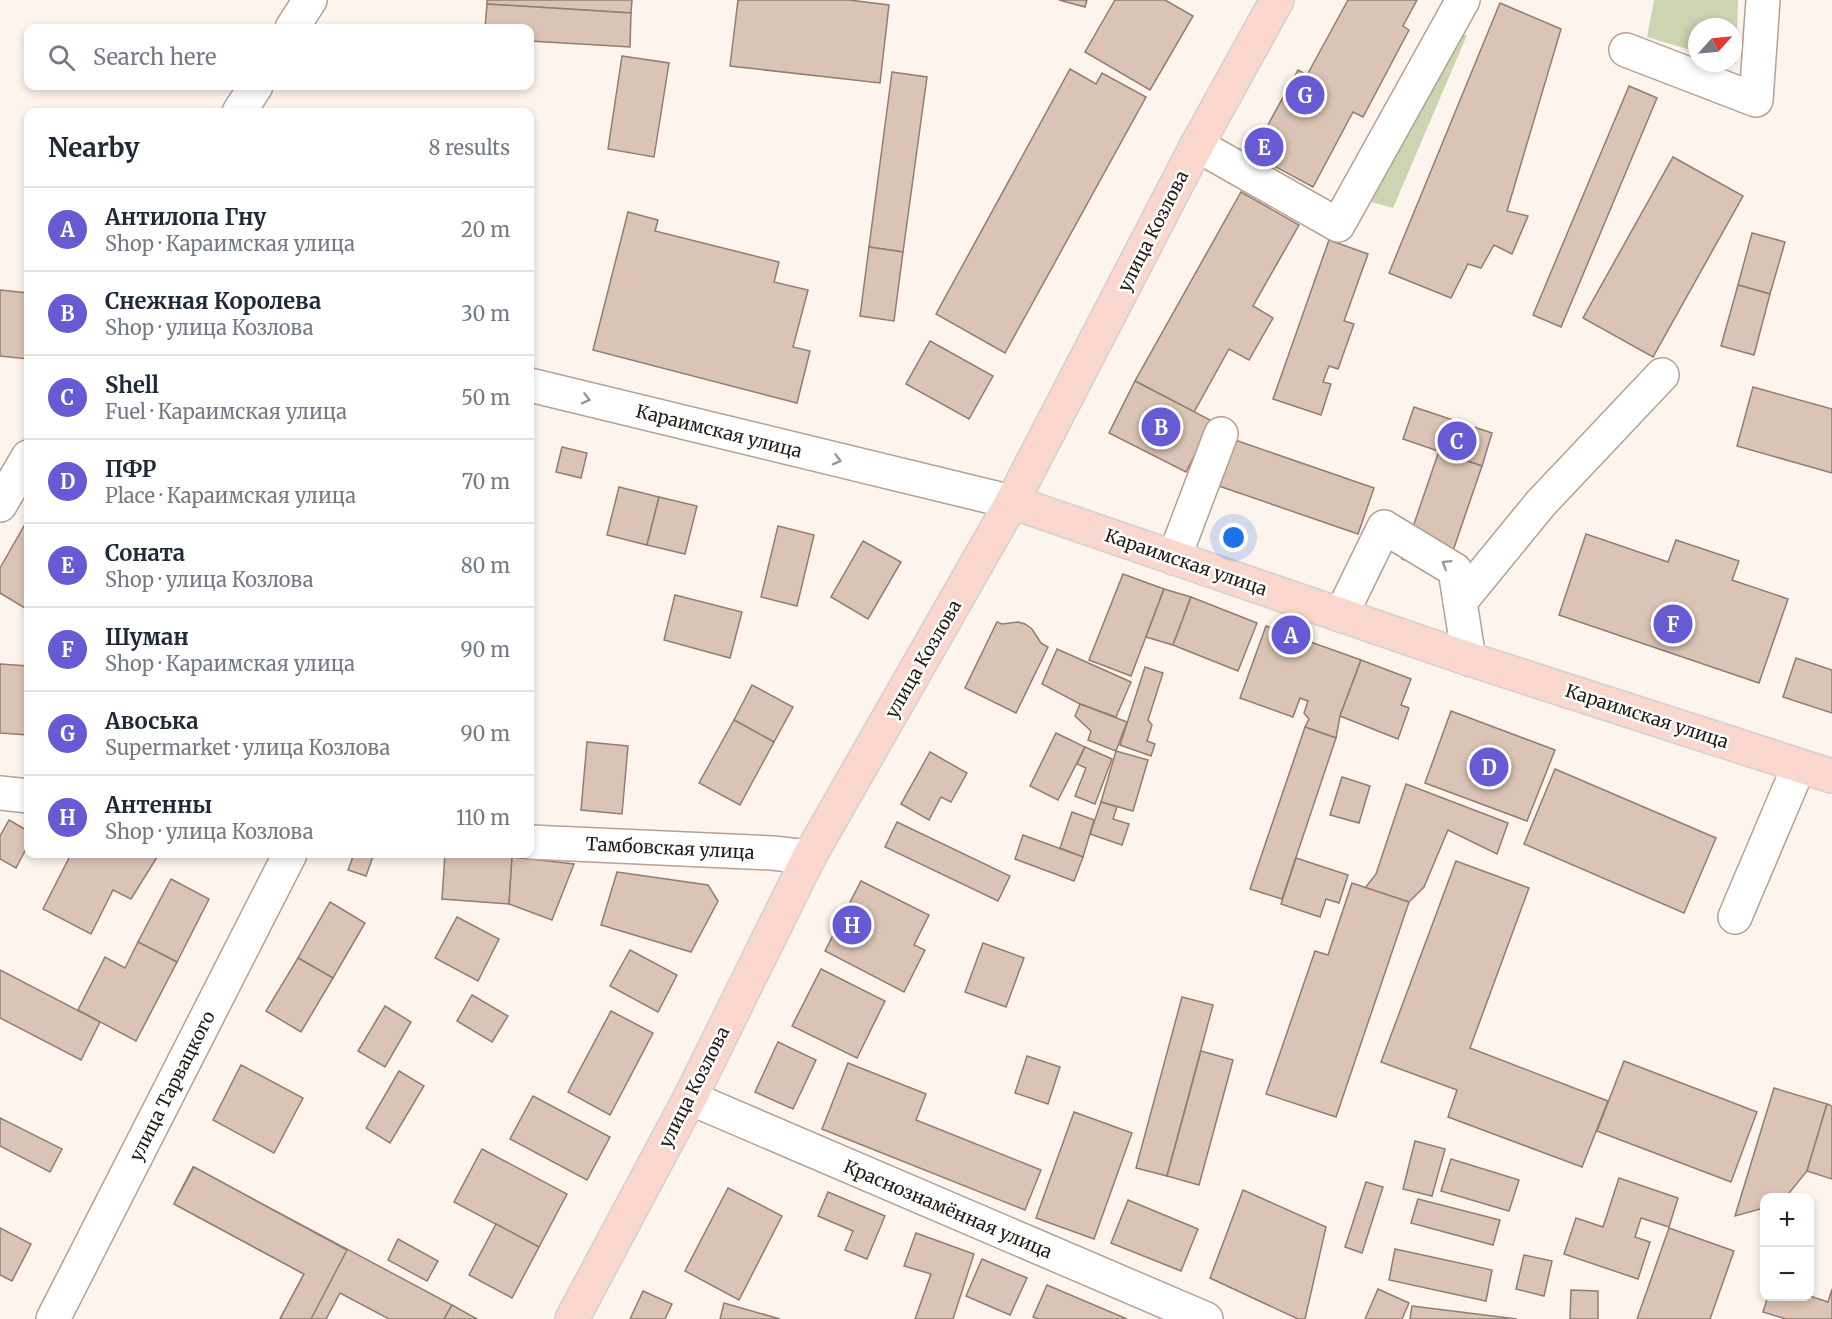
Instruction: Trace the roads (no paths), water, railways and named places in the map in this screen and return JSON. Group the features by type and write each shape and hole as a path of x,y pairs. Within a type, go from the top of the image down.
{"main road":[{"name":"улица Козлова","path":"572,1319 690,1098 809,857 1012,502 1197,145 1277,0"},
{"name":"Караимская улица","path":"1012,502 1469,658 1832,776"}],"street":[{"path":"295,24 310,0"},
{"path":"1197,145 1338,225 1463,0"},
{"path":"1626,50 1756,99 1763,0"},
{"path":"242,108 253,90"},
{"path":"1460,602 1541,503 1662,375"},
{"name":"Караимская улица","path":"534,386 1012,502"},
{"path":"1174,558 1221,434"},
{"path":"0,505 24,464"},
{"path":"1341,615 1384,527 1455,570 1469,658"},
{"path":"1735,917 1799,765"},
{"path":"0,793 24,796"},
{"name":"Тамбовская улица","path":"534,842 772,853 809,857"},
{"name":"улица Тарвацкого","path":"53,1319 288,858"},
{"name":"Краснознамённая улица","path":"690,1098 1206,1319"}],"place":[{"name":"Авоська","path":"1305,95"},
{"name":"Соната","path":"1264,147"},
{"name":"Снежная Королева","path":"1161,427"},
{"name":"Shell","path":"1457,441"},
{"name":"Шуман","path":"1673,624"},
{"name":"Антилопа Гну","path":"1291,635"},
{"name":"ПФР","path":"1489,767"},
{"name":"Антенны","path":"852,925"}]}
